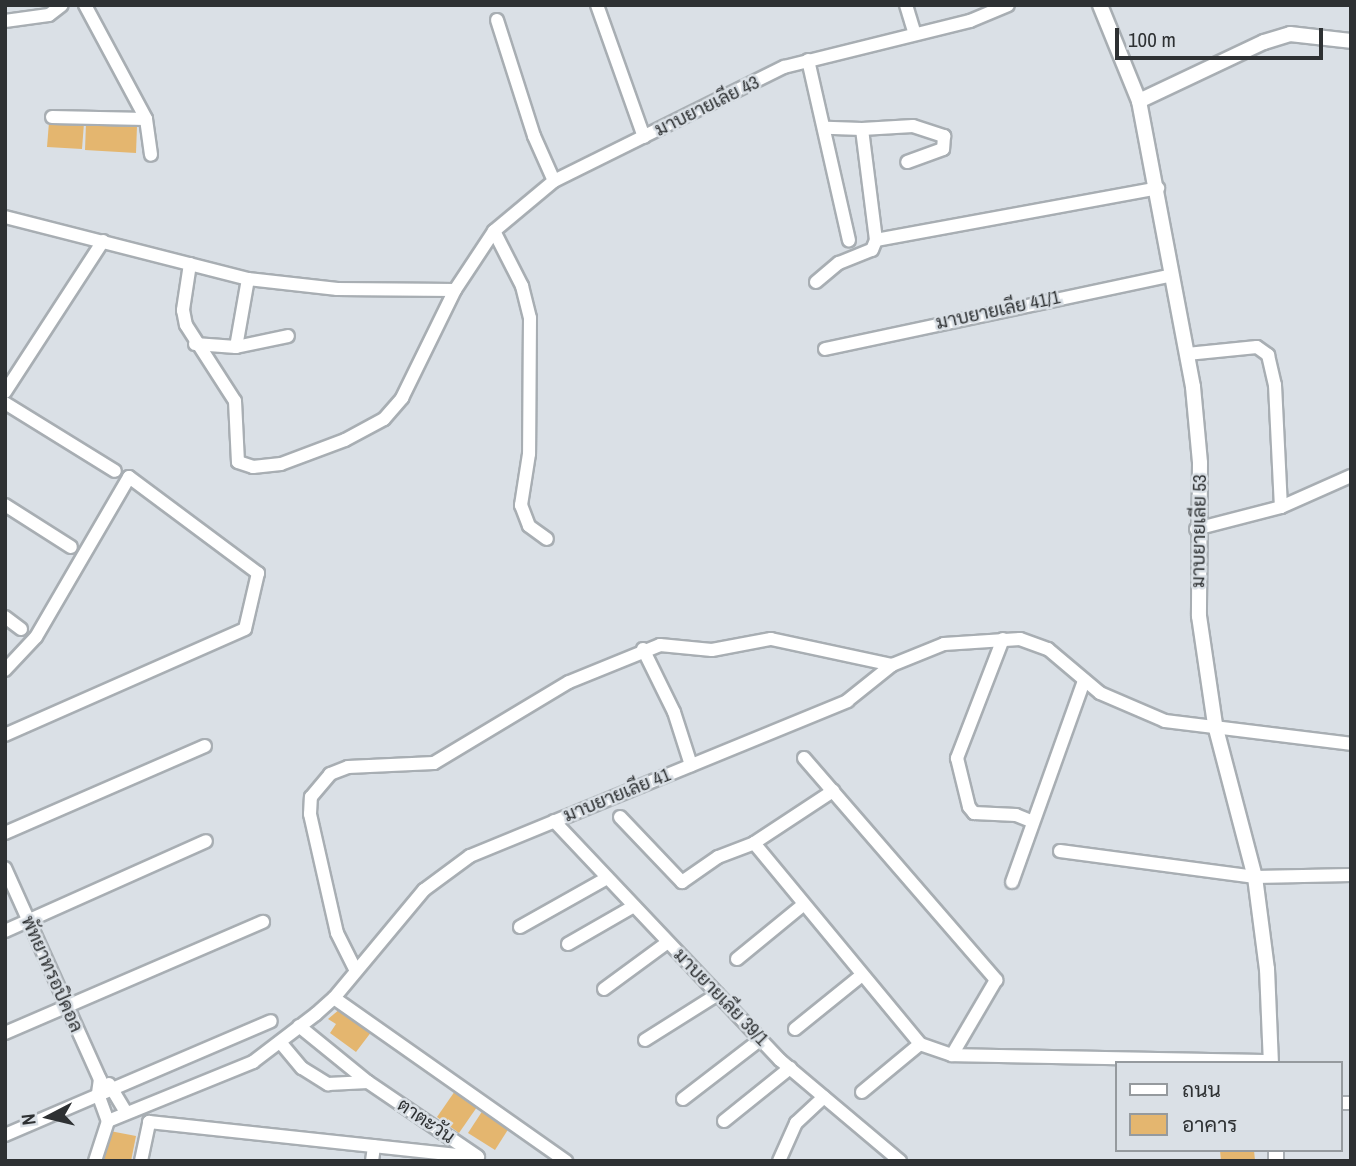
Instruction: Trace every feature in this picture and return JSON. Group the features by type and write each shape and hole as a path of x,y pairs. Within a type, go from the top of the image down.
{"street":[{"path":"5,22 49,15 62,5"},
{"path":"85,5 146,119 151,155"},
{"path":"597,5 644,137"},
{"path":"906,5 915,34"},
{"name":"มาบยายเลีย 43","path":"195,344 235,401 238,462 253,467 281,464 345,440 384,419 402,398 455,290 494,231 554,181 784,67 970,21 1007,5"},
{"name":"มาบยายเลีย 53","path":"1100,5 1139,101 1199,421 1196,529 1199,616 1215,725 1255,877 1268,969 1271,1061"},
{"path":"497,20 534,136 554,181"},
{"path":"1139,101 1290,34 1351,41"},
{"path":"808,60 826,128 849,240"},
{"path":"52,117 146,119"},
{"path":"826,128 913,126 944,136 943,149 907,162"},
{"path":"816,282 839,264 873,250 876,240 863,129"},
{"path":"876,240 1157,188"},
{"path":"5,217 248,279 337,289 455,290"},
{"path":"494,231 522,286 530,318 529,454 521,505 528,526 547,539"},
{"path":"5,392 103,241"},
{"path":"190,264 183,310 195,344 236,347 288,336"},
{"name":"มาบยายเลีย 41/1","path":"825,349 1172,275"},
{"path":"236,347 248,279"},
{"path":"1187,354 1257,347 1268,355 1275,385 1281,507"},
{"path":"5,404 115,471"},
{"path":"1196,529 1281,507 1351,476"},
{"path":"5,670 36,637 129,477 258,573 245,629 5,736"},
{"path":"5,505 71,547"},
{"path":"5,617 21,629"},
{"path":"355,969 337,933 313,830 312,797 320,783 348,767 434,763 569,682 643,649 684,645 712,650 771,639 872,657 892,665"},
{"path":"1003,639 957,758 969,807 974,813 1016,815 1033,822"},
{"name":"มาบยายเลีย 41","path":"108,1121 225,1076 280,1042 334,998 355,969 424,890 470,856 847,701 892,665 944,643 1020,639 1048,649 1100,693 1165,721 1215,725 1351,744"},
{"path":"643,649 674,712 691,765"},
{"path":"1012,882 1084,681"},
{"path":"5,833 205,746"},
{"path":"804,758 996,980 952,1055"},
{"path":"620,817 682,882 718,857 754,843 833,791"},
{"name":"มาบยายเลีย 39/1","path":"554,821 790,1068 900,1161"},
{"path":"5,931 206,841"},
{"path":"754,843 920,1044 952,1055 1225,1061"},
{"path":"1060,851 1255,877 1351,874"},
{"name":"พัทยาทรอปิคอล","path":"5,868 65,1007 100,1079"},
{"path":"520,927 607,878"},
{"path":"737,959 803,905"},
{"path":"568,944 634,906"},
{"path":"5,1033 263,922"},
{"path":"604,989 668,942"},
{"path":"794,1029 862,975"},
{"path":"645,1040 718,994"},
{"path":"334,998 566,1161"},
{"path":"5,1135 271,1021"},
{"name":"ตาตะวัน","path":"299,1026 369,1082 480,1159"},
{"path":"684,1099 761,1039"},
{"path":"280,1042 302,1068 328,1084 369,1082"},
{"path":"862,1092 920,1044"},
{"path":"724,1121 790,1068"},
{"path":"95,1161 108,1121 98,1094 100,1079 115,1087 126,1112"},
{"path":"779,1161 796,1123 824,1097"},
{"path":"141,1161 149,1122 480,1159"},
{"path":"372,1161 374,1146"}],"building":[{"path":"49,122 84,123 82,149 47,147"},
{"path":"86,123 137,126 136,153 85,150"},
{"path":"340,1009 372,1031 356,1052 330,1033 336,1024 328,1019"},
{"path":"455,1091 477,1107 459,1133 437,1117"},
{"path":"483,1110 509,1128 495,1150 468,1133"},
{"path":"110,1131 136,1136 131,1161 104,1161"},
{"path":"1220,1152 1254,1152 1255,1161 1221,1161"}]}
